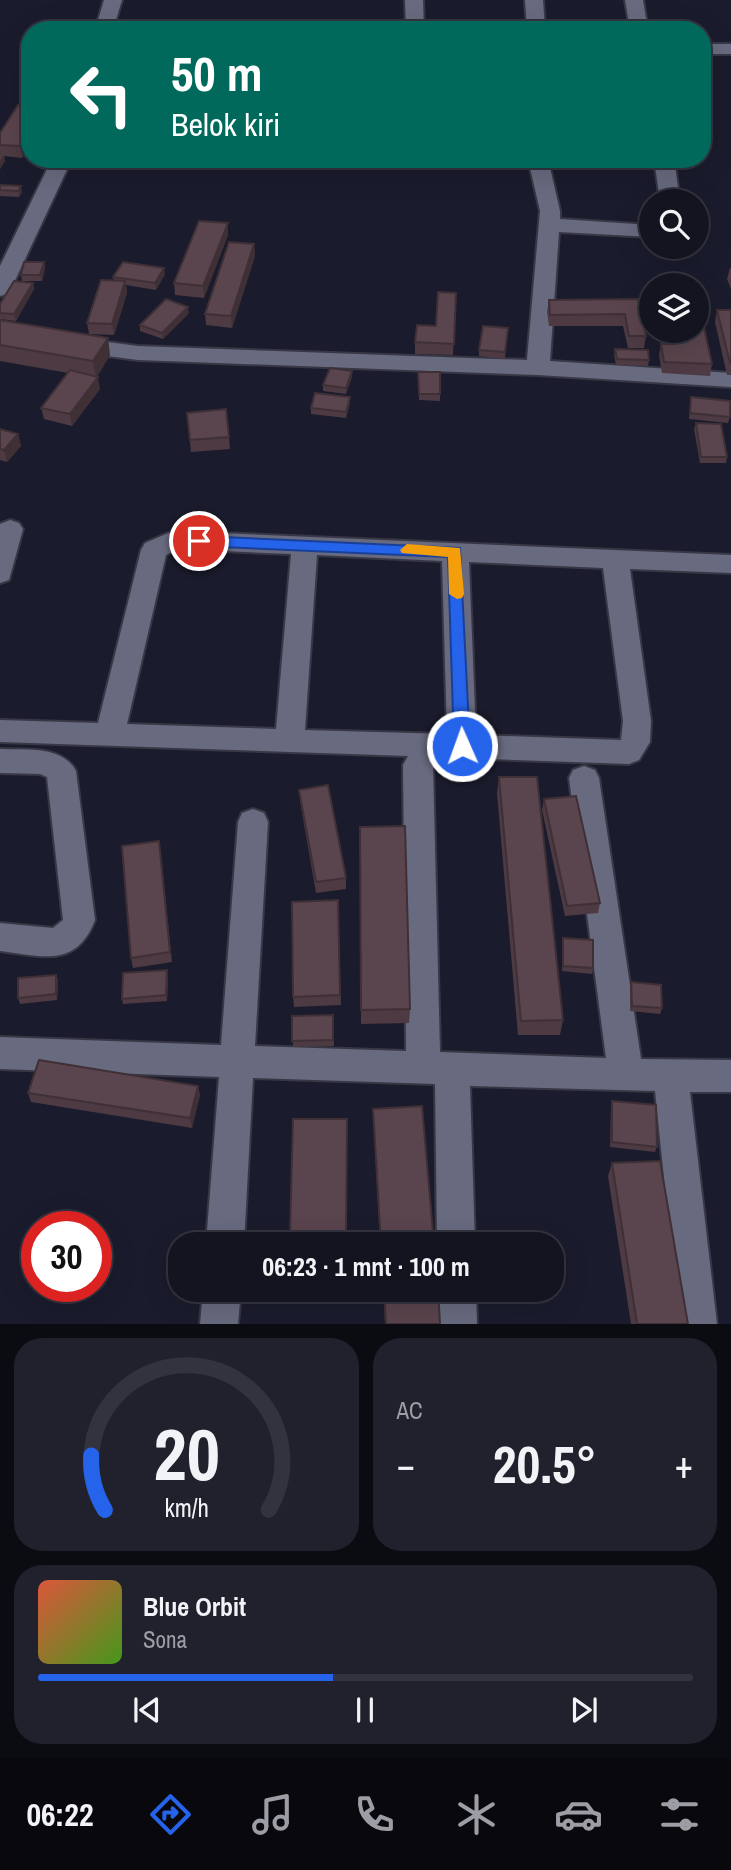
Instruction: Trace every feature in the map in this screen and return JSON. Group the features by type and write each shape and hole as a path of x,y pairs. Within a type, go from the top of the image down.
{"street":[{"path":"107,21 113,0"},
{"path":"414,0 415,21"},
{"path":"534,0 535,21"},
{"path":"634,0 638,21"},
{"path":"711,49 731,49"},
{"path":"0,289 58,168"},
{"path":"538,369 550,211 540,168"},
{"path":"665,168 668,189"},
{"path":"549,225 639,229"},
{"path":"0,328 61,343 138,353 538,369 731,380"},
{"path":"0,573 10,529"},
{"path":"110,735 154,550 173,540 731,564"},
{"path":"290,740 305,546"},
{"path":"455,552 462,746"},
{"path":"0,731 629,752 635,742 637,721 615,559"},
{"path":"0,761 45,762 61,771 79,920 75,930 58,943 0,937"},
{"path":"418,765 438,1069 455,1232"},
{"path":"584,778 626,1075"},
{"path":"226,1232 253,822"},
{"path":"0,1053 626,1075 731,1076"},
{"path":"671,1075 698,1324"},
{"path":"219,1324 221,1302"},
{"path":"457,1302 458,1324"}],"building":[{"path":"18,105 21,105 20,146 0,145 0,133"},
{"path":"0,185 21,186 18,191 0,190"},
{"path":"199,221 228,223 203,286 174,283"},
{"path":"229,242 254,244 231,316 205,314"},
{"path":"24,262 44,262 40,275 21,275"},
{"path":"123,262 164,268 155,283 113,277"},
{"path":"101,280 125,281 112,324 87,323"},
{"path":"14,281 33,283 14,314 0,313 0,304"},
{"path":"438,292 456,293 454,344 415,342 417,325 436,326"},
{"path":"166,299 188,307 162,333 140,325"},
{"path":"639,299 639,336 629,336 625,314 550,315 549,300"},
{"path":"717,310 731,310 731,363 730,363"},
{"path":"0,320 108,338 93,361 0,345"},
{"path":"483,326 508,328 505,352 479,350"},
{"path":"707,343 712,364 664,362 661,344"},
{"path":"615,349 648,350 649,360 617,359"},
{"path":"330,368 352,371 346,388 323,385"},
{"path":"70,370 98,377 70,414 41,408"},
{"path":"418,372 440,372 440,394 419,394"},
{"path":"315,393 350,397 346,412 311,408"},
{"path":"691,397 730,401 730,417 690,413"},
{"path":"226,409 229,437 190,440 187,413"},
{"path":"696,423 721,424 727,457 701,457"},
{"path":"0,429 18,434 4,450 0,449"},
{"path":"499,777 537,777 563,1020 521,1021"},
{"path":"328,785 346,878 316,882 299,790"},
{"path":"576,796 600,903 567,906 544,799"},
{"path":"405,826 410,1009 361,1010 360,827"},
{"path":"159,841 170,952 131,958 122,846"},
{"path":"338,900 340,995 293,997 292,902"},
{"path":"563,938 593,940 593,968 563,966"},
{"path":"167,970 166,995 122,999 123,973"},
{"path":"56,975 56,994 18,998 18,978"},
{"path":"631,982 661,985 662,1008 632,1006"},
{"path":"333,1015 333,1040 292,1041 292,1016"},
{"path":"39,1060 198,1086 190,1118 28,1093"},
{"path":"612,1101 656,1105 657,1147 612,1142"},
{"path":"422,1106 433,1232 380,1232 373,1109"},
{"path":"293,1119 347,1119 346,1232 290,1232"},
{"path":"660,1161 688,1324 637,1324 612,1163"},
{"path":"385,1302 439,1302 440,1324 386,1324"}],"slow traffic":[{"path":"407,550 455,552 457,594"}],"route":[{"path":"199,541 455,552 462,746"}]}
